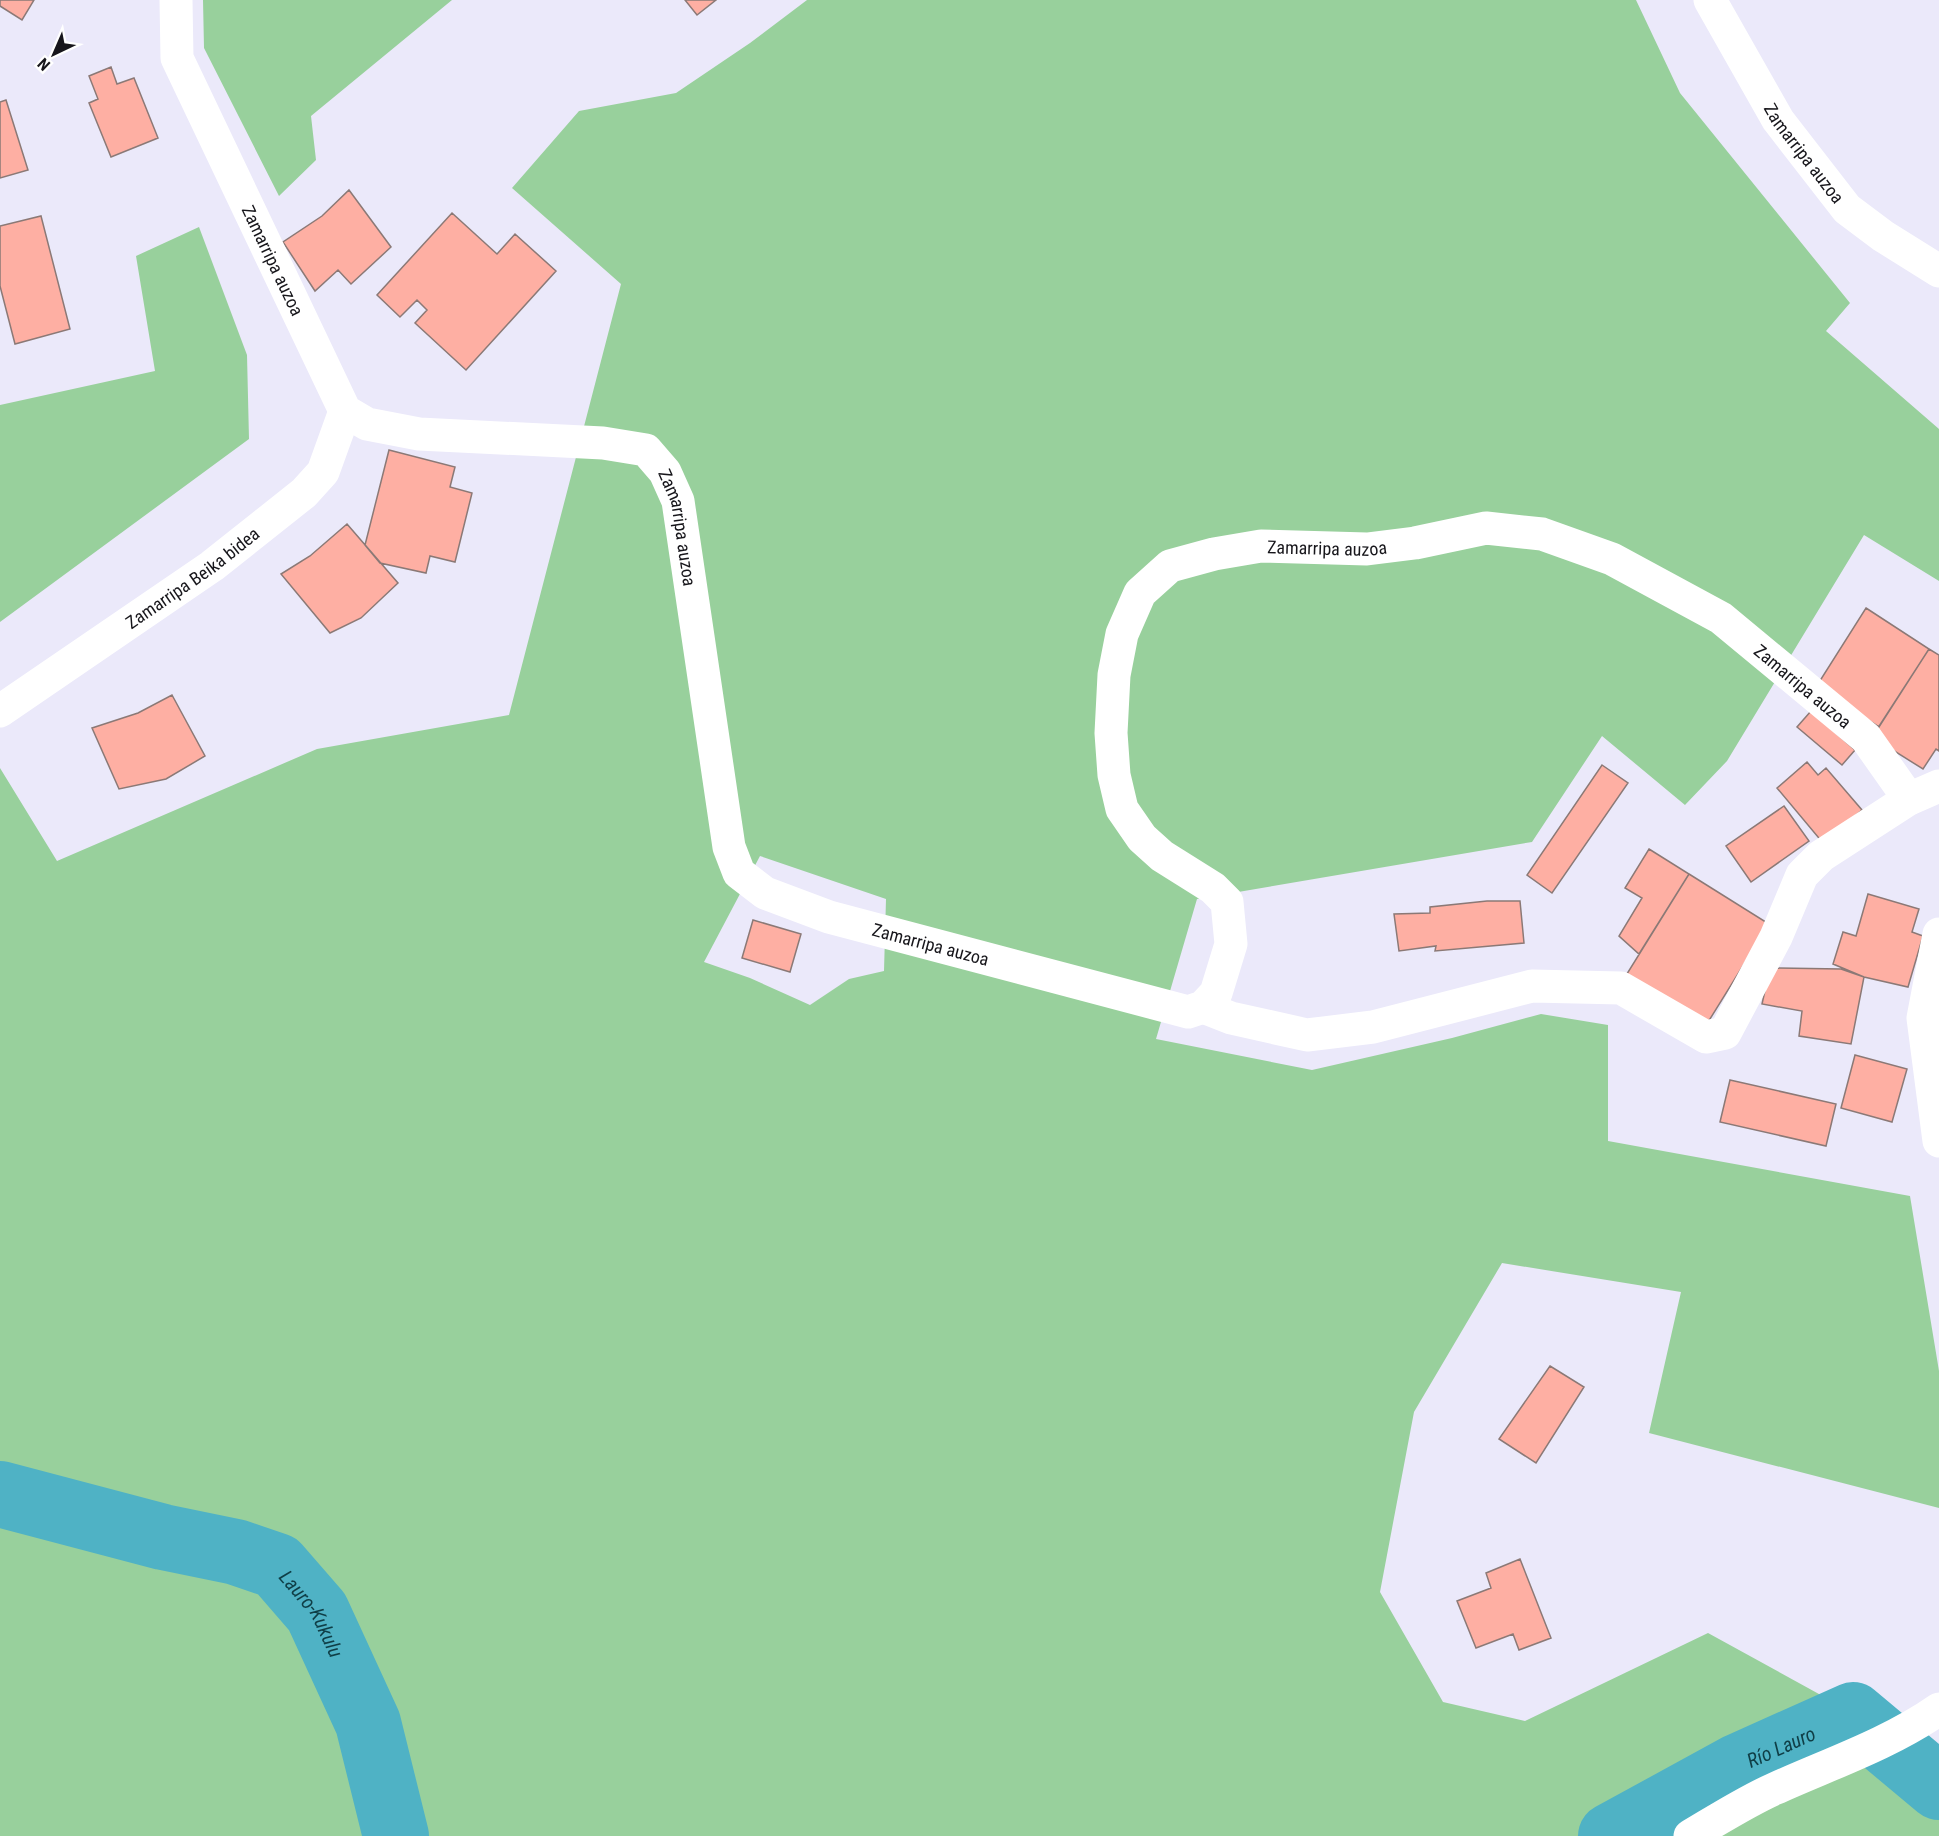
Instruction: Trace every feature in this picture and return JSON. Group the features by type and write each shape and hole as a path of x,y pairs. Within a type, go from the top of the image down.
{"street":[{"name":"Zamarripa auzoa","path":"176,0 177,58 345,411 367,424 419,434 603,443 646,450 665,472 678,501 729,847 739,873 765,893 829,917 1135,1000 1188,1012 1203,1007 1216,993 1231,944 1227,902 1213,888 1162,856 1142,838 1122,809 1114,775 1111,733 1114,675 1122,634 1140,593 1170,566 1214,554 1261,546 1376,548 1415,543 1486,528 1542,534 1612,559 1721,618 1866,738 1908,799"},
{"name":"Zamarripa auzoa","path":"1710,0 1778,120 1847,209 1883,236 1939,271"},
{"name":"Zamarripa Beika bidea","path":"0,711 212,566 304,493 323,472 345,411"},
{"name":"Zamarripa auzoa","path":"1203,1007 1231,1018 1307,1035 1373,1027 1532,986 1621,988 1706,1037 1725,1033 1776,937 1802,875 1821,856 1908,799 1939,786"},
{"path":"1939,934 1923,1018 1939,1141"},
{"path":"1690,1836 1771,1790 1849,1758 1930,1715"}],"green space":[{"path":"203,0 452,0 311,116 316,160 279,196 204,48"},
{"path":"807,0 1636,0 1680,93 1850,303 1826,331 1939,429 1939,581 1864,535 1727,761 1685,805 1602,736 1532,842 1197,899 1156,1039 1312,1070 1452,1038 1541,1014 1608,1025 1608,1141 1910,1196 1939,1371 1939,1508 1649,1433 1681,1292 1502,1263 1414,1412 1380,1592 1443,1702 1525,1721 1708,1633 1939,1760 1939,1836 0,1836 0,768 57,861 317,749 509,715 621,284 512,188 579,111 676,93 750,43","holes":["760,856 886,899 884,971 849,979 810,1005 750,978 704,962"]},
{"path":"199,227 247,355 249,439 0,622 0,405 155,371 136,256"}],"building":[{"path":"0,0 34,0 22,20 0,6"},
{"path":"685,0 716,0 697,15"},
{"path":"111,67 117,84 134,78 158,138 111,157 89,103 98,99 89,76"},
{"path":"6,100 28,170 0,178 0,102"},
{"path":"349,190 391,247 351,284 338,270 315,291 283,242 322,216"},
{"path":"452,213 497,254 515,234 556,271 466,370 415,323 427,310 417,300 400,317 377,295"},
{"path":"41,216 70,329 15,344 0,286 0,226"},
{"path":"389,450 455,467 450,487 472,493 455,562 430,556 426,573 380,563 365,545"},
{"path":"347,524 398,583 361,618 330,633 281,574 310,556"},
{"path":"1866,608 1929,649 1879,727 1816,687"},
{"path":"1929,649 1939,655 1939,751 1936,749 1923,769 1872,737"},
{"path":"172,695 205,756 166,779 119,789 92,728 138,713"},
{"path":"1811,711 1855,750 1842,765 1797,727"},
{"path":"1807,762 1818,775 1826,768 1862,810 1823,843 1777,788"},
{"path":"1602,765 1628,783 1552,893 1527,875"},
{"path":"1784,806 1809,841 1751,882 1726,846"},
{"path":"1649,849 1689,874 1639,954 1619,936 1642,898 1625,888"},
{"path":"1689,874 1769,924 1705,1027 1625,977"},
{"path":"1868,894 1919,909 1912,932 1923,936 1908,987 1864,977 1833,964 1843,932 1856,936"},
{"path":"1487,901 1520,901 1524,943 1435,951 1436,946 1399,951 1394,914 1430,913 1430,907"},
{"path":"753,920 801,934 790,972 742,958"},
{"path":"1770,968 1841,969 1864,977 1851,1044 1799,1036 1802,1011 1762,1004"},
{"path":"1855,1055 1907,1069 1892,1122 1841,1108"},
{"path":"1730,1080 1836,1104 1826,1146 1720,1122"},
{"path":"1550,1366 1584,1387 1536,1463 1499,1439"},
{"path":"1520,1559 1551,1638 1519,1650 1513,1634 1476,1648 1457,1601 1491,1588 1486,1573"}],"waterway":[{"name":"Lauro-Kukulu","path":"0,1494 163,1537 236,1552 277,1566 317,1612 368,1723 396,1836"},
{"name":"Río Lauro","path":"1611,1836 1739,1766 1853,1715 1939,1787"}]}
